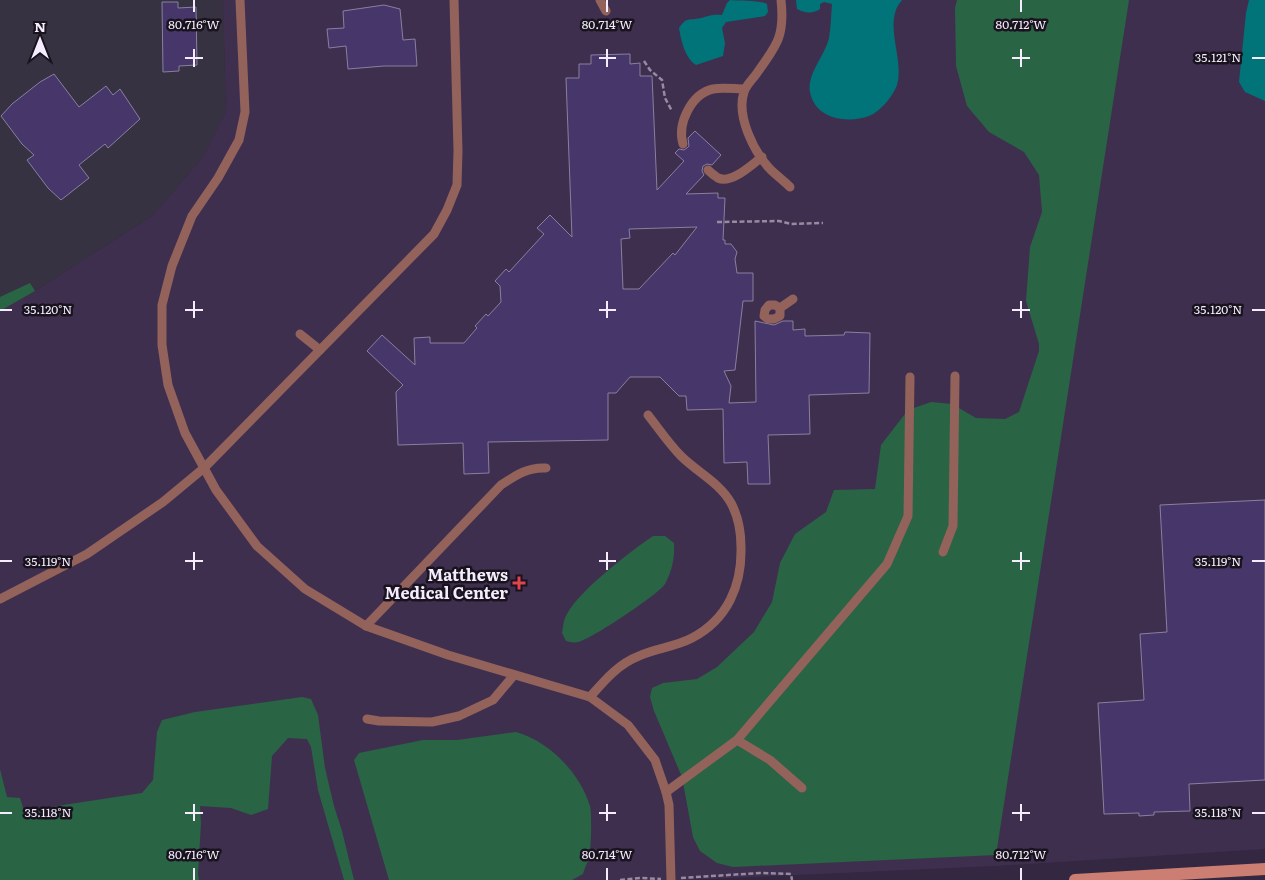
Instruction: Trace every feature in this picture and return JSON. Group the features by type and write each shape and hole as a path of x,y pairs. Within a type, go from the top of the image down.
{"main road":[{"path":"1075,880 1265,868"}],"lane":[{"path":"240,0 245,112 239,140 218,178 192,216 172,266 162,305 162,345 168,385 185,433 216,490 257,546 305,589 366,626 448,656 590,697 628,725 655,760 666,792 669,805 671,880"},
{"path":"0,599 87,554 163,502 204,468 434,234 447,210 457,185 458,151 454,0"},
{"path":"600,0 606,10"},
{"path":"781,0 782,23 780,37 746,89 743,99 743,116 752,142 769,168 790,187"},
{"path":"684,144 681,128 687,112 698,98 714,89 746,89"},
{"path":"708,170 718,178 733,178 762,157"},
{"path":"780,308 793,299"},
{"path":"300,334 320,350"},
{"path":"944,552 953,526 955,376"},
{"path":"666,792 737,740 888,564 908,516 910,377"},
{"path":"590,697 612,672 626,662 639,655 679,645 695,637 710,625 729,603 740,577 741,530 731,502 713,482 682,456 648,415"},
{"path":"366,626 501,485 519,473 546,468"},
{"path":"367,719 432,722 459,716 493,700 514,675"},
{"path":"737,740 770,760 802,788"}],"path":[{"path":"644,61 650,70 662,80 665,98 672,111"},
{"path":"717,222 779,221 791,224 823,223"},
{"path":"688,878 791,874 792,880"},
{"path":"620,880 640,878 655,880"}],"shaded area":[{"path":"0,0 223,0 226,111 203,157 152,216 35,291 0,311"},
{"name":"Matthews Medical Center","path":"223,0 1265,0 1265,849 995,866 684,880 0,880 0,311 35,291 152,216 203,157 226,111"},
{"path":"730,0 764,3 767,4 768,12 765,16 726,22 722,28 725,43 723,56 696,65 686,53 679,28 684,22 689,20 722,15"},
{"path":"796,0 902,0 896,9 894,19 899,75 897,85 889,99 873,114 860,118 842,119 825,114 813,101 810,92 811,78 829,38 832,4 824,2 820,4 820,9 817,11 806,12 797,9"},
{"path":"957,0 1129,0 996,855 733,867 717,863 700,851 693,837 682,777 654,711 650,697 652,688 663,683 697,679 717,667 754,632 772,602 780,563 795,534 826,512 834,490 875,489 881,445 908,410 931,402 952,404 976,418 1005,419 1019,412 1039,351 1039,344 1026,301 1030,247 1042,212 1039,175 1024,152 989,132 967,106 956,66 955,8"},
{"path":"1249,0 1265,0 1265,101 1245,92 1239,82"},
{"path":"30,283 35,291 0,311 0,297"},
{"path":"653,536 665,536 674,543 670,574 665,584 638,606 596,634 578,642 566,641 562,633 564,620 580,597 604,574"},
{"path":"302,697 311,699 318,715 325,768 354,880 344,880 318,790 311,747 307,739 288,738 272,756 268,809 251,815 231,808 200,806 199,880 0,880 0,769 7,797 20,798 24,811 142,793 153,780 157,732 162,720 195,712"},
{"path":"516,732 540,743 562,760 571,770 585,794 591,810 591,835 589,855 583,874 572,880 389,880 354,760 359,753 423,740 457,740"}],"building":[{"path":"162,2 178,2 178,8 196,7 197,65 179,66 179,71 163,72"},
{"path":"384,5 400,9 403,40 415,39 417,66 348,69 346,46 329,48 327,29 344,28 343,11"},
{"path":"630,54 630,64 640,63 640,76 652,76 657,190 684,161 675,153 679,149 684,150 689,146 688,138 695,131 721,155 712,165 707,164 703,166 702,171 704,175 686,194 718,193 718,198 725,198 723,240 725,240 725,244 731,244 737,252 735,259 737,273 753,273 753,301 743,301 735,370 724,371 731,386 729,403 756,402 755,321 774,325 783,321 793,321 793,330 805,329 805,336 844,335 845,332 870,333 869,393 809,395 810,434 768,435 770,484 748,484 747,462 724,463 723,409 687,410 686,396 679,396 660,377 630,377 616,393 608,393 608,440 488,442 489,473 464,474 463,443 398,445 396,392 403,385 367,351 382,335 415,365 414,338 430,337 430,343 464,343 477,328 475,326 501,302 500,286 495,281 506,269 509,272 544,234 537,228 550,215 572,237 566,78 579,78 579,64 591,64 591,55","holes":["697,227 675,255 673,253 639,289 623,289 621,239 630,238 629,229"]},
{"path":"54,74 79,107 106,86 113,95 120,89 140,119 108,148 105,144 79,165 89,178 61,200 48,188 27,160 34,155 22,144 1,116 12,104 40,82"},
{"path":"1265,500 1265,780 1189,784 1190,811 1154,812 1154,815 1139,816 1139,813 1104,814 1098,703 1144,700 1140,634 1167,632 1160,505"}],"place":[{"name":"Matthews Medical Center","path":"519,583"}]}
